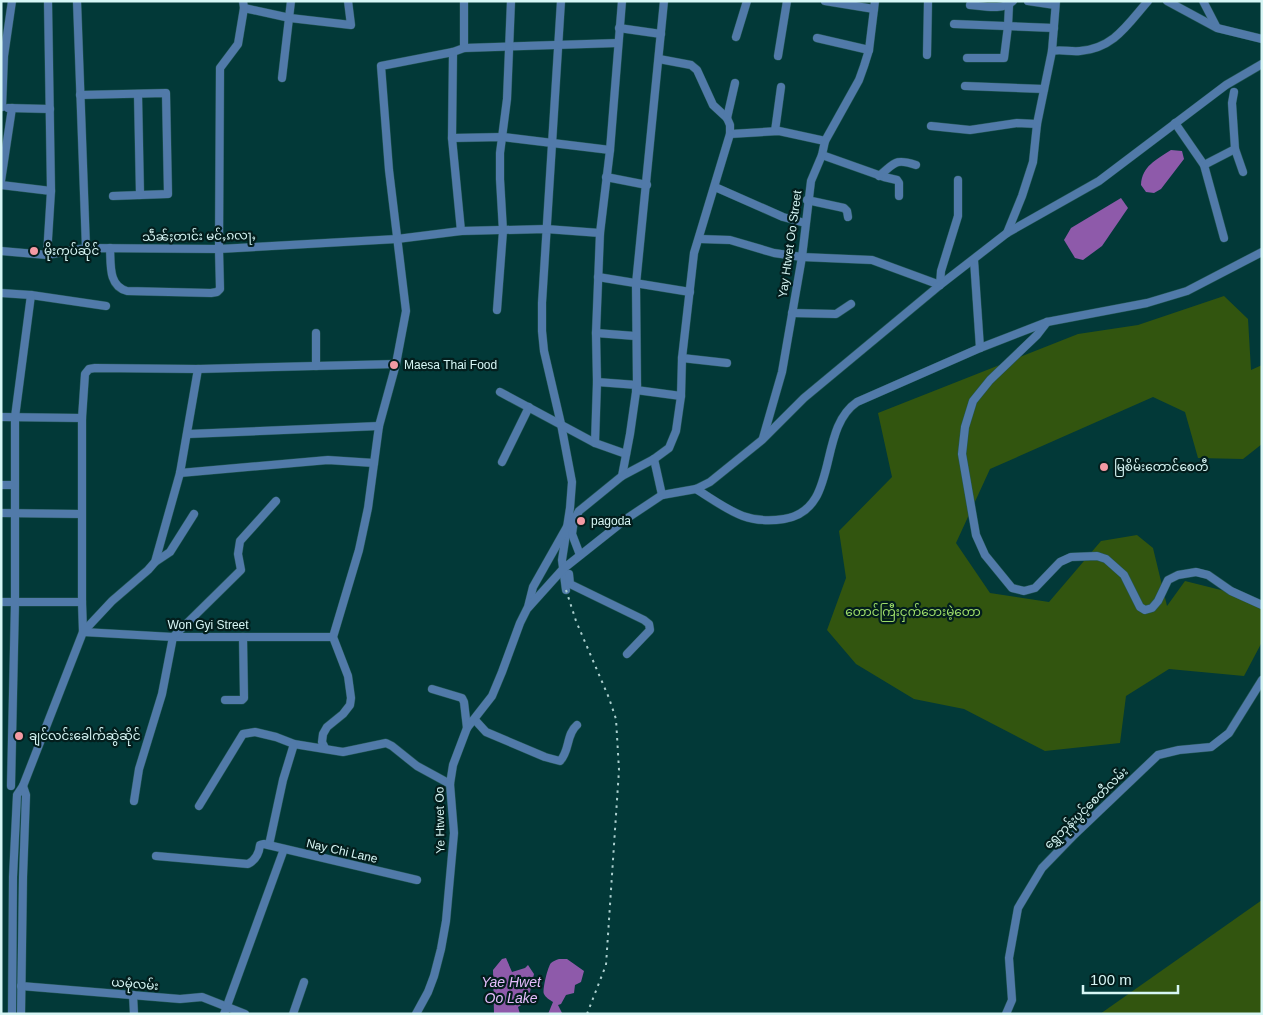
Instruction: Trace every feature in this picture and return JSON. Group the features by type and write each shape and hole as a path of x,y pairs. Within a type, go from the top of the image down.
{"street":[{"path":"12,1 3,56 2,107 50,109"},
{"path":"47,255 51,191 48,1"},
{"path":"77,1 86,248"},
{"path":"282,78 291,1"},
{"path":"110,248 112,274 114,282 120,290 211,294 220,289 218,249 220,68 238,44 244,5 290,18 351,25 348,1"},
{"path":"464,1 464,48"},
{"path":"497,310 503,231 500,179 507,99 511,1"},
{"path":"562,1 542,303 542,331 548,371 562,424 572,482 572,534 580,555"},
{"path":"595,443 596,333 600,233 610,150 622,1"},
{"path":"622,476 636,387 636,284 664,1"},
{"path":"736,37 747,1"},
{"path":"778,56 787,1"},
{"path":"825,1 875,5"},
{"path":"927,55 928,1"},
{"path":"1007,233 1033,162 1052,51 1056,3 1028,1"},
{"path":"1052,51 1079,51 1102,46 1117,36 1148,1"},
{"path":"1167,1 1218,28 1262,39"},
{"path":"1203,1 1218,28"},
{"path":"967,58 1004,58 1011,3 970,5"},
{"name":"Yay Htwet Oo Street","path":"762,440 782,372 802,257 807,200 811,181 822,155 825,141 859,80 869,50 875,5"},
{"path":"954,24 1054,28"},
{"path":"619,28 661,34"},
{"path":"817,38 869,50"},
{"path":"325,748 322,742 326,727 348,710 351,698 348,676 333,637 359,550 368,508 379,426 396,364 406,311 389,170 381,66 454,52 464,48 618,43"},
{"path":"454,52 452,138 461,231"},
{"path":"527,609 533,587 579,511 622,476 654,459 669,448 676,430 682,396 682,358 694,253 700,239 730,134 730,125 727,118 713,105 698,70 691,65 659,59"},
{"path":"527,609 566,567 626,519 662,495 696,489 710,482 762,440 804,398 940,285 1007,233 1099,181 1226,85 1262,64"},
{"path":"727,118 735,83"},
{"path":"965,86 1044,89"},
{"path":"775,131 782,87"},
{"path":"1234,92 1232,104 1235,149 1243,172"},
{"path":"80,95 166,93 168,194 113,196"},
{"path":"138,94 140,195"},
{"path":"1,181 12,108"},
{"path":"931,126 970,130 1017,123 1038,124"},
{"path":"1175,123 1204,165 1224,238"},
{"path":"730,134 775,131 825,141"},
{"path":"452,138 503,137 610,150"},
{"path":"1204,165 1235,149"},
{"path":"822,155 879,176 897,180 899,183 898,196"},
{"path":"879,176 897,162 906,162 916,166"},
{"path":"606,177 647,185"},
{"path":"940,285 941,271 958,216 958,180"},
{"path":"1,185 51,191"},
{"path":"714,186 783,217 805,223"},
{"path":"807,200 844,208 847,211 848,217"},
{"name":"သဵၼ်ႈတၢင်း မင်ႇၵလႃႇ","path":"1,252 47,255 86,248 218,249 397,239 461,231 548,230 600,233"},
{"path":"700,239 730,240 774,253 802,257 872,260 940,285"},
{"path":"696,489 732,512 759,521 789,518 802,513 811,504 822,487 834,435 849,408 857,402 980,348 1047,322 1147,303 1187,291 1262,252"},
{"path":"974,260 980,348"},
{"path":"598,277 690,292"},
{"path":"1,293 31,295 106,306"},
{"path":"12,786 15,602 15,417 31,295"},
{"path":"792,314 836,314 851,304"},
{"path":"1047,322 1037,335 1004,365 978,394 973,401 968,418 962,454 976,535 985,555 1012,588 1024,591 1035,588 1060,562 1071,557 1097,556 1106,559 1124,575 1140,607 1145,610 1152,608 1168,580 1178,575 1196,572 1208,575 1231,591 1262,605"},
{"path":"316,333 316,366"},
{"path":"596,333 635,336"},
{"path":"682,358 727,363"},
{"path":"83,632 82,418 85,374 89,369 198,369 396,364"},
{"path":"155,562 180,473 198,369"},
{"path":"597,382 682,396"},
{"path":"500,392 595,443 626,454"},
{"path":"502,462 528,407"},
{"path":"1,417 82,418"},
{"path":"188,434 379,426"},
{"path":"654,459 662,495"},
{"path":"180,473 328,460 374,463"},
{"path":"1,485 14,485"},
{"path":"134,801 140,770 162,694 173,637 240,570 238,554 240,541 276,501"},
{"path":"1,513 81,514"},
{"path":"12,1014 17,795 23,786 83,632 112,601 155,562 170,552 194,514"},
{"path":"571,523 563,550 570,584 649,624 650,630 627,654"},
{"path":"566,567 566,590"},
{"path":"1,602 82,602"},
{"name":"Ye Htwet Oo","path":"416,1014 434,976 446,921 454,833 450,784 453,765 467,728 492,696 527,609"},
{"name":"Won Gyi Street","path":"83,632 173,637 333,637"},
{"path":"225,700 242,700 244,698 243,637"},
{"name":"ရွှေဘုန်းပွင့်စေတီလမ်း","path":"1006,1014 1012,1000 1009,958 1018,908 1042,868 1158,755 1179,750 1211,747 1229,733 1262,680"},
{"path":"432,689 462,698 467,728"},
{"path":"475,720 486,732 545,757 560,761 572,730 577,725"},
{"path":"199,806 243,734 255,732 294,744 325,748 332,751 344,752 386,743 417,766 450,784"},
{"path":"156,856 248,864 253,862 265,845 294,744"},
{"path":"1,786 23,786"},
{"path":"21,1014 22,877 26,795 23,786"},
{"name":"Nay Chi Lane","path":"265,845 417,880"},
{"path":"225,1010 284,849"},
{"path":"294,1014 304,982"},
{"name":"ယမုံလမ်း","path":"21,986 180,999 202,997 225,1010 244,1014"},
{"path":"133,995 134,1014"}],"green space":[{"name":"တောင်ကြီးငှက်ဘေးမဲ့တော","path":"1224,296 1248,319 1251,370 1262,365 1262,444 1243,459 1198,458 1185,412 1153,397 990,469 956,543 990,593 1049,602 1101,541 1137,535 1153,548 1167,606 1185,581 1249,597 1262,609 1262,642 1244,676 1169,669 1126,696 1120,743 1045,751 964,709 914,699 856,664 827,630 846,578 839,531 892,477 878,413 1078,334 1138,325"},
{"path":"1262,900 1262,1014 1100,1014"}],"water":[{"path":"1171,150 1182,151 1184,159 1161,189 1154,193 1146,192 1141,185 1144,173 1155,160"},
{"path":"1121,198 1128,208 1102,246 1083,260 1075,258 1064,240 1071,228"},
{"name":"Yae Hwet Oo Lake","path":"506,958 512,972 525,968 528,965 534,974 528,1001 518,1007 520,1014 494,1014 493,970 502,959"},
{"name":"Yae Hwet Oo Lake","path":"559,959 567,959 584,971 581,982 575,985 574,993 566,995 561,1004 558,1005 562,1013 548,1014 553,1002 544,994 547,973 551,963"}],"railway":[{"path":"566,590 576,621 616,719 619,770 606,965 587,1014"}],"place":[{"name":"မိုးကုပ်ဆိုင်","path":"34,251"},
{"name":"Maesa Thai Food","path":"394,365"},
{"name":"မြစိမ်းတောင်စေတီ","path":"1104,467"},
{"name":"pagoda","path":"581,521"},
{"name":"ချင်လင်းခေါက်ဆွဲဆိုင်","path":"19,736"}]}
